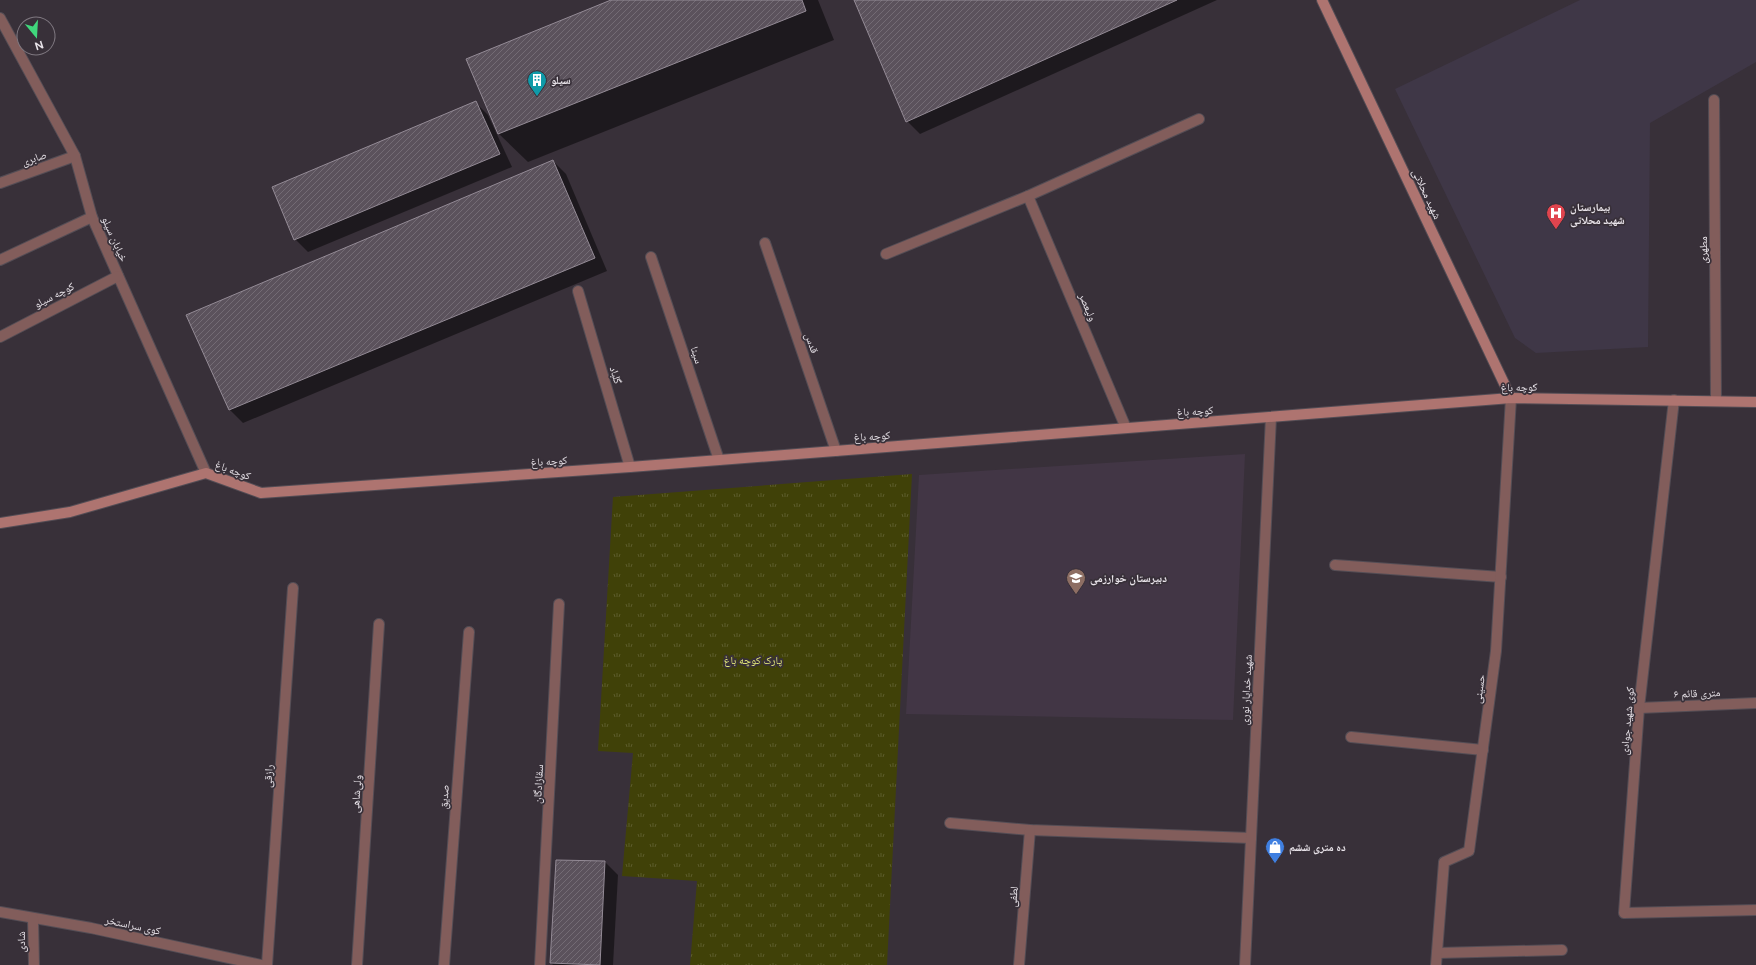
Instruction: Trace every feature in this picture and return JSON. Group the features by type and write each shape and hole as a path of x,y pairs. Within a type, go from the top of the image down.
{"main road":[{"name":"شهید محلاتی","path":"1322,0 1511,398"},
{"name":"کوچه باغ","path":"0,523 70,512 206,473 261,493 630,467 1511,398 1756,402"}],"street":[{"name":"خیابان سیلو","path":"0,18 75,156 92,217 206,473"},
{"name":"مطهری","path":"1714,100 1716,401"},
{"path":"886,254 1028,196 1200,119"},
{"name":"صابری","path":"0,183 75,156"},
{"name":"ولیعصر","path":"1028,196 1126,428"},
{"path":"0,260 92,217"},
{"name":"قدس","path":"765,244 836,451"},
{"name":"سینا","path":"652,257 719,460"},
{"name":"کوچه سیلو","path":"0,337 118,276"},
{"name":"گلباد","path":"578,291 630,467"},
{"name":"حسینی","path":"1436,965 1444,862 1469,851 1483,750 1496,651 1511,398"},
{"name":"کوی شهید جوادی","path":"1674,400 1639,708 1624,913 1756,910"},
{"name":"شهید خدایار نوری","path":"1245,965 1271,417"},
{"path":"1335,565 1501,577"},
{"name":"رازقی","path":"267,965 293,588"},
{"name":"سقازادگان","path":"540,965 559,604"},
{"name":"ولی‌شاهی","path":"357,965 379,624"},
{"name":"صدیق","path":"444,965 469,632"},
{"name":"۶ متری قائم","path":"1639,708 1756,703"},
{"path":"1351,737 1483,750"},
{"path":"950,823 1030,830 1251,838"},
{"name":"لطفی","path":"1020,965 1030,830"},
{"name":"کوی سراستخر","path":"0,912 91,928 261,965"},
{"name":"شادی","path":"33,918 34,965"},
{"path":"1436,953 1562,950"}],"shaded area":[{"name":"بیمارستان شهید محلاتی","path":"1580,0 1756,0 1756,62 1650,123 1648,347 1536,353 1515,338 1395,89"},
{"name":"دبیرستان خوارزمی","path":"1245,454 1233,720 906,714 919,475"}],"green space":[{"name":"پارک کوچه باغ","path":"912,474 887,965 690,965 697,881 622,876 633,753 598,751 613,497"}],"building":[{"name":"سیلو","path":"611,0 802,0 806,11 498,134 466,59"},
{"path":"854,0 1177,0 906,122"},
{"path":"476,101 500,154 294,240 272,187"},
{"path":"553,160 595,258 229,410 186,315"},
{"path":"556,860 605,861 600,965 550,963"}],"place":[{"name":"سیلو","path":"537,97"},
{"name":"بیمارستان شهید محلاتی","path":"1556,230"},
{"name":"دبیرستان خوارزمی","path":"1076,595"},
{"name":"ده متری ششم","path":"1275,864"}]}
